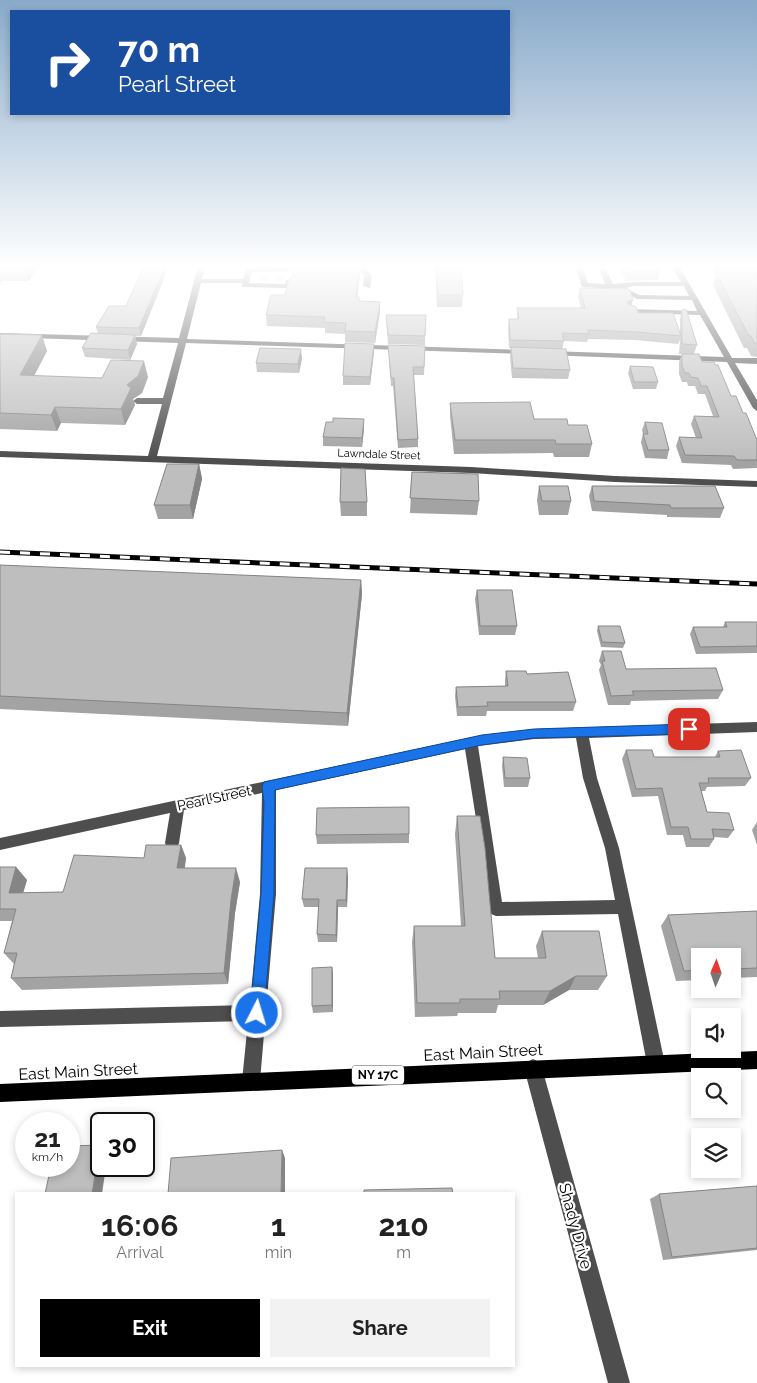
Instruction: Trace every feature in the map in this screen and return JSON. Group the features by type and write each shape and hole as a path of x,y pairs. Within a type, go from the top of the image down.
{"main road":[{"name":"East Main Street","path":"0,1094 533,1068 757,1060"}],"street":[{"path":"152,459 185,331"},
{"path":"713,331 757,408"},
{"path":"0,335 757,361"},
{"path":"137,401 167,401"},
{"name":"Lawndale Street","path":"0,454 102,453 152,459 456,470 616,479 757,484"},
{"name":"Pearl Street","path":"0,844 471,742 534,734 757,727"},
{"path":"582,732 590,778 612,848 656,1064"},
{"path":"471,742 496,909 624,907"},
{"path":"251,1081 268,894 270,803 268,786"},
{"path":"172,843 178,806"},
{"path":"0,1019 257,1013"},
{"name":"Shady Drive","path":"533,1068 619,1383"}],"building":[{"path":"345,331 375,331 375,332"},
{"path":"388,331 425,331 425,336 388,335"},
{"path":"510,331 588,331 589,334 562,333 564,341 510,340"},
{"path":"601,331 679,331 681,336"},
{"path":"682,331 693,331 697,345 682,344"},
{"path":"746,331 757,331 757,344 755,344 751,336"},
{"path":"91,333 135,335 128,350 82,348"},
{"path":"0,334 42,335 20,375 102,378 111,360 144,361 138,376 127,385 131,388 121,409 55,407 51,415 0,413"},
{"path":"345,343 374,344 370,377 343,376"},
{"path":"388,345 425,346 424,367 413,367 418,439 398,440 394,378 391,378"},
{"path":"511,347 566,349 570,370 513,368"},
{"path":"260,348 301,349 298,364 256,363"},
{"path":"682,354 699,354 702,362 714,362 715,365 718,365 731,396 736,396 743,413 746,413 757,440 757,460 737,460 734,456 685,455 679,437 702,438 694,416 719,417 707,386 701,386 698,378 691,377 689,373 685,373 682,366"},
{"path":"630,366 653,367 658,382 634,382"},
{"path":"530,402 534,419 567,419 568,425 587,425 592,444 556,444 555,440 455,440 450,403"},
{"path":"333,418 364,419 362,438 323,437 326,422 333,422"},
{"path":"645,422 662,423 669,450 648,450 643,434 648,434"},
{"path":"167,464 199,464 190,505 154,505"},
{"path":"341,468 365,469 367,502 340,502"},
{"path":"412,472 478,474 479,501 410,498"},
{"path":"539,486 568,486 571,501 542,501"},
{"path":"592,486 715,486 724,508 671,508 670,505 594,501"},
{"path":"0,565 361,580 347,713 0,696"},
{"path":"477,590 512,590 517,626 480,626"},
{"path":"725,622 757,622 757,646 700,647 693,627 727,627"},
{"path":"598,626 620,626 625,643 602,642"},
{"path":"602,651 621,651 626,669 716,668 723,690 632,691 634,695 611,696 602,661 605,661"},
{"path":"506,671 526,671 527,674 568,672 576,702 487,702 488,706 458,707 456,687 508,686"},
{"path":"626,750 652,750 654,757 720,757 718,751 741,750 751,778 708,778 709,783 699,783 707,812 729,813 734,830 712,829 714,839 691,839 688,827 671,827 662,788 636,789"},
{"path":"503,757 527,758 530,778 505,778"},
{"path":"409,807 409,834 316,835 317,808"},
{"path":"457,816 480,816 485,848 495,958 546,958 542,931 599,931 607,976 576,976 550,991 499,991 500,999 460,999 460,1003 417,1003 414,926 465,926"},
{"path":"146,845 181,845 177,868 236,868 224,973 11,978 17,953 4,953 16,909 0,909 0,867 16,867 9,893 63,892 74,855 144,858"},
{"path":"305,868 347,868 346,900 337,900 336,935 317,934 319,899 302,899"},
{"path":"757,911 757,968 741,969 741,948 691,948 691,971 684,971 668,915"},
{"path":"332,967 332,1005 312,1006 312,968"},
{"path":"90,1145 90,1177 95,1177 92,1192 45,1192 49,1177 80,1177 80,1146"},
{"path":"282,1150 281,1192 168,1192 171,1158"},
{"path":"757,1186 757,1248 672,1257 659,1194"},
{"path":"452,1188 453,1192 364,1192 364,1190"}],"railway":[{"path":"0,552 757,584"}],"route":[{"path":"257,1013 268,894 270,803 268,786 482,740 534,734 689,729"}]}
